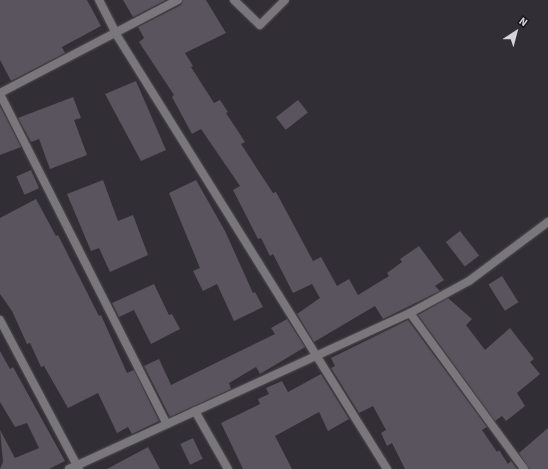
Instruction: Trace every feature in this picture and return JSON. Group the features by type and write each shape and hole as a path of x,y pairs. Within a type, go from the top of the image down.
{"street":[{"path":"99,0 116,34 318,354 387,469"},
{"path":"167,424 0,94 178,0"},
{"path":"234,0 260,25 285,0"},
{"path":"69,469 78,467 195,411 410,313 468,281 548,222"},
{"path":"410,313 524,469"},
{"path":"0,320 78,467"},
{"path":"195,411 228,469"}],"building":[{"path":"0,0 87,0 101,26 62,47 65,53 11,81 0,60"},
{"path":"123,0 166,0 133,17"},
{"path":"183,0 206,0 226,33 185,53 193,66 191,67 214,103 220,100 228,112 226,113 245,142 241,144 273,193 276,192 313,261 321,257 337,286 349,279 358,295 389,276 387,273 402,262 400,259 419,246 444,280 435,286 440,291 383,319 375,306 314,342 297,314 320,298 312,284 293,293 273,254 270,256 261,238 258,239 233,190 240,186 201,129 192,134 172,97 174,95 139,42 144,38 138,27 181,5"},
{"path":"136,81 166,150 141,161 105,94"},
{"path":"73,97 81,118 74,120 87,155 50,169 39,139 31,142 18,118"},
{"path":"298,100 308,113 286,130 276,117"},
{"path":"0,106 21,147 0,155"},
{"path":"31,170 39,188 25,195 16,177"},
{"path":"103,180 118,221 133,215 148,255 110,272 99,248 91,251 67,194"},
{"path":"196,180 225,231 253,293 255,292 263,307 234,321 217,284 203,291 193,271 200,268 169,193"},
{"path":"36,199 56,236 58,235 99,316 101,315 127,373 134,370 159,421 132,434 128,427 117,433 98,393 68,408 44,366 41,367 30,343 27,344 12,311 0,294 0,218"},
{"path":"460,231 479,255 465,267 446,242"},
{"path":"502,276 518,302 505,311 488,284"},
{"path":"154,284 169,315 172,314 180,329 151,344 134,310 119,317 112,303"},
{"path":"448,298 472,319 466,325 485,350 510,328 534,359 530,362 540,374 517,393 525,406 506,421 502,416 495,421 418,315"},
{"path":"287,319 305,347 260,374 256,367 229,383 231,389 170,417 144,366 159,359 171,385 275,334 271,328"},
{"path":"408,320 487,427 482,430 497,452 499,450 508,464 511,461 517,469 405,469 392,443 387,446 381,433 386,430 373,406 359,413 331,368 335,366 331,358"},
{"path":"0,351 10,369 13,367 65,461 49,469 0,469 3,462 0,430 15,458 39,448 27,423 15,427 0,402"},
{"path":"321,374 349,419 328,431 319,412 275,436 292,469 243,469 221,423 260,404 258,399 269,394 266,388 282,381 288,392"},
{"path":"548,428 548,469 529,469 519,453"},
{"path":"193,438 203,459 190,465 180,444"},
{"path":"148,447 160,469 107,469"}]}
